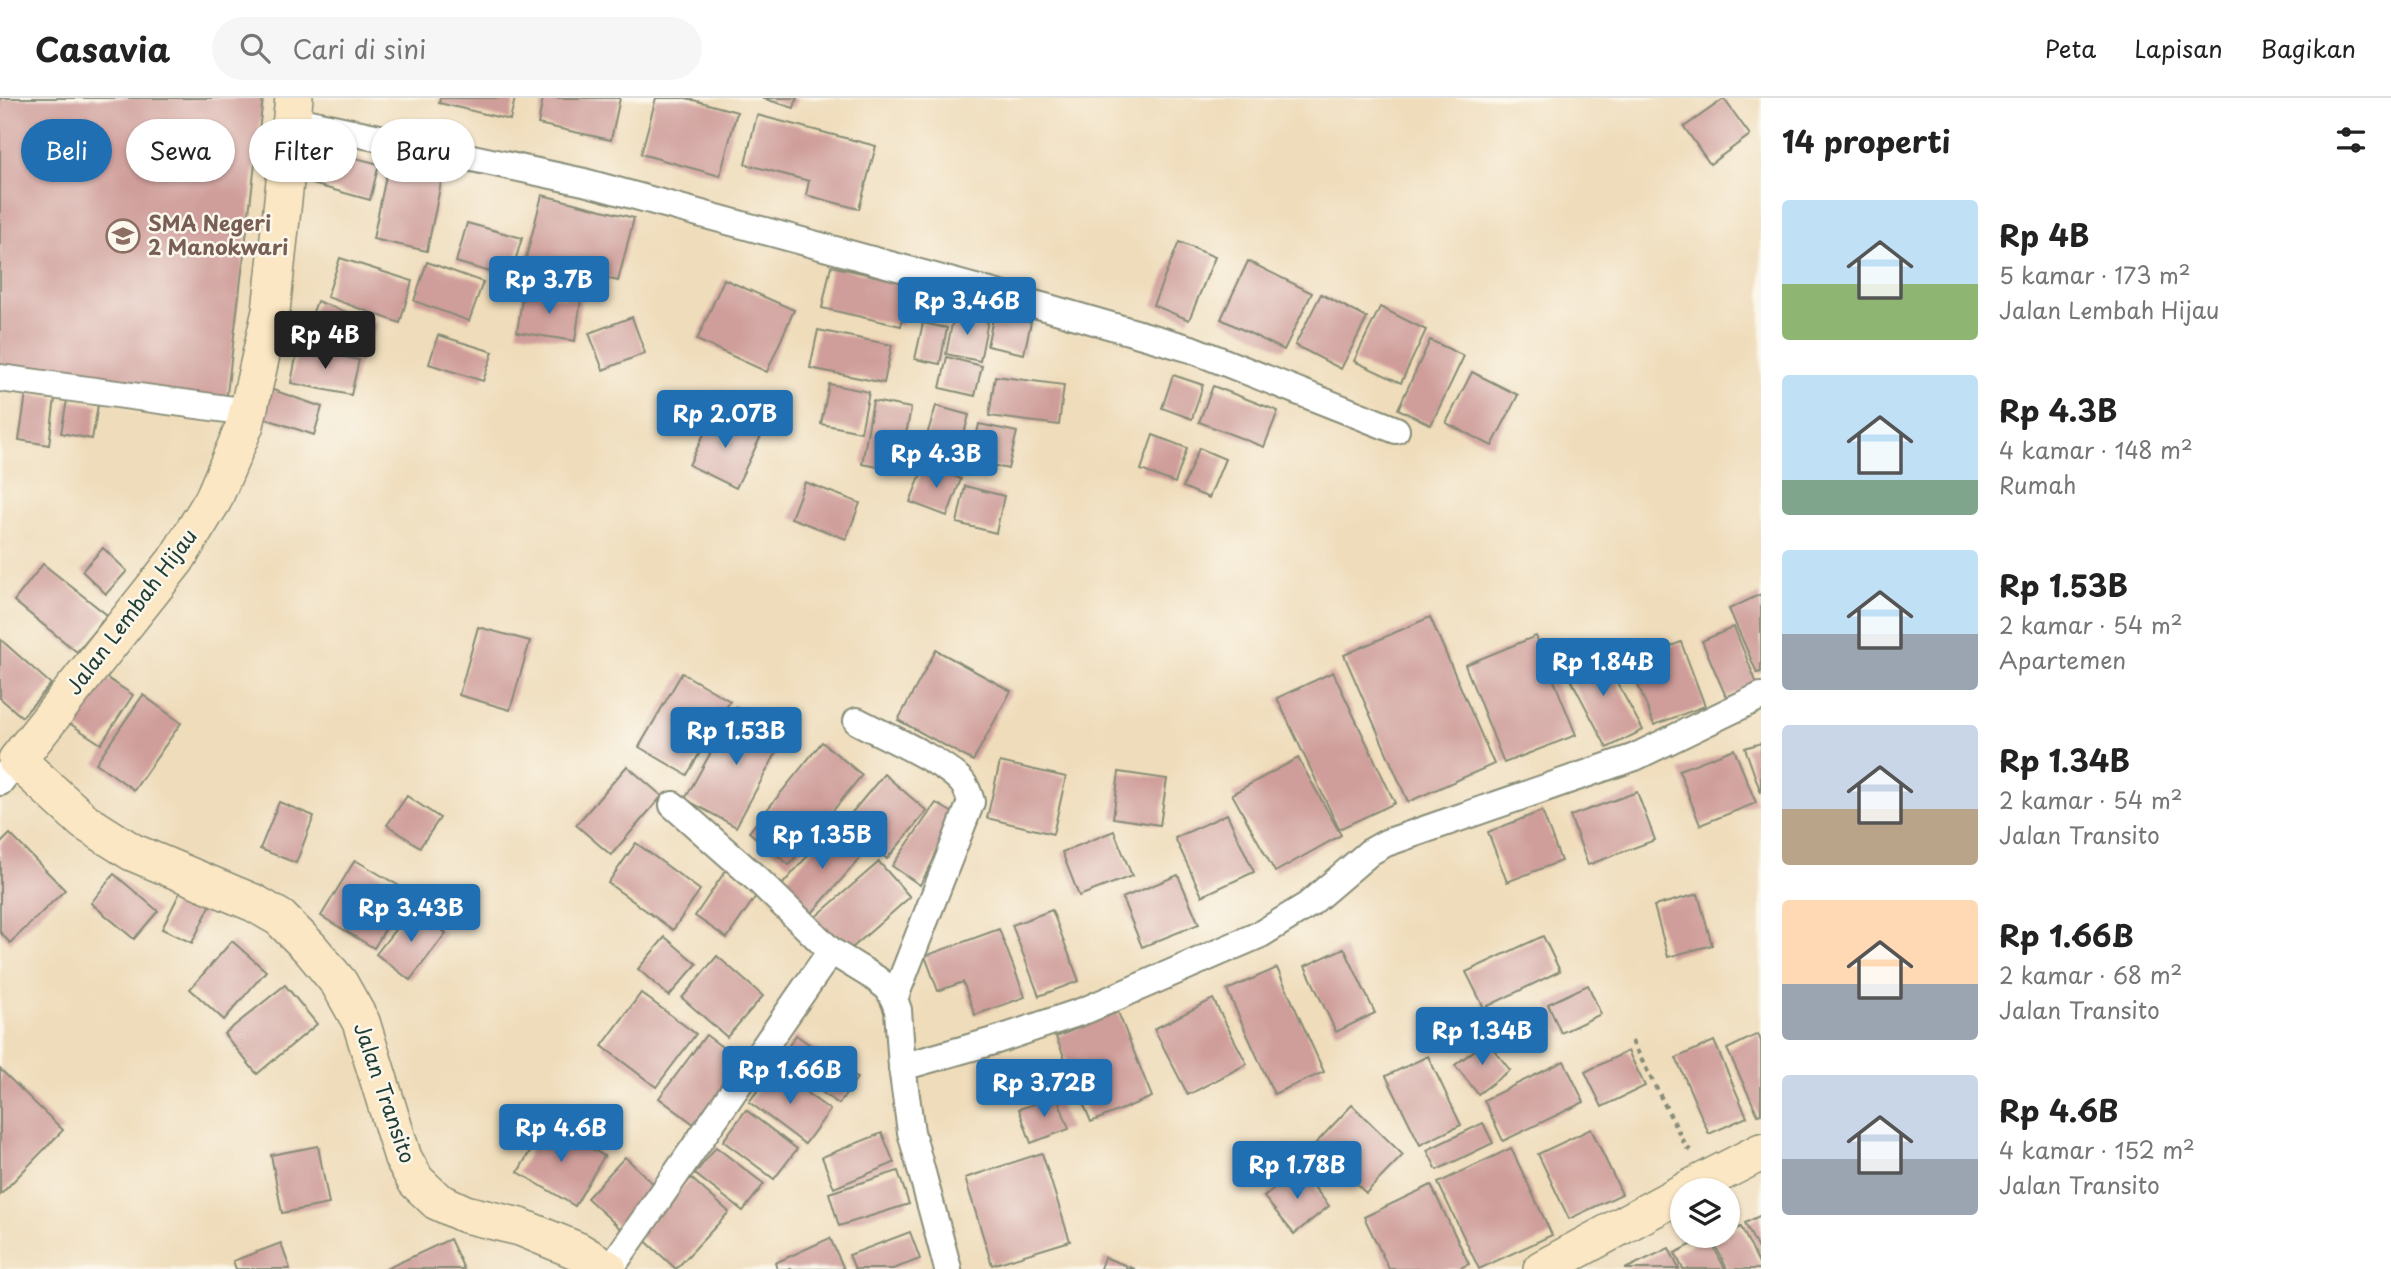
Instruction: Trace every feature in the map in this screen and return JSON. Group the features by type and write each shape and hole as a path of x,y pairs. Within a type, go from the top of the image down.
{"street":[{"name":"Jalan Lembah Hijau","path":"8,771 176,560 213,500 247,418 271,311 293,108"},
{"path":"293,108 584,182 1191,349 1396,430"},
{"path":"0,378 247,418"},
{"path":"902,1067 997,1040 1086,1010 1261,934 1308,905 1370,852 1386,843 1636,757 1761,695"},
{"path":"857,721 947,769 961,780 971,802 894,999"},
{"name":"Jalan Transito","path":"8,771 132,852 254,903 281,918 339,983 361,1022 403,1158 416,1181 438,1200 465,1214 520,1227 578,1251 609,1269"},
{"path":"673,805 760,881 831,951 888,988 898,1010 911,1132 948,1269"},
{"path":"609,1269 831,951"},
{"path":"1708,1178 1761,1152"},
{"path":"1542,1269 1670,1200"}],"path":[{"path":"1632,1041 1687,1147 1719,1172"}],"building":[{"name":"SMA Negeri 2 Manokwari","path":"0,98 263,98 260,119 249,119 249,182 253,182 226,402 0,373"},
{"path":"440,98 515,98 510,120 439,103"},
{"path":"543,98 620,98 611,140 538,124"},
{"path":"656,98 686,98 737,112 720,176 641,154"},
{"path":"762,98 797,98 794,108"},
{"path":"1724,99 1750,135 1710,164 1684,127"},
{"path":"757,115 876,146 859,209 806,195 809,181 745,164"},
{"path":"357,158 371,162 371,182 374,182 370,200 312,184 357,182"},
{"path":"385,182 441,182 427,251 373,239"},
{"path":"542,195 634,218 618,281 526,258"},
{"path":"467,223 522,238 510,278 456,262"},
{"path":"1179,242 1215,257 1189,320 1153,305"},
{"path":"340,258 412,281 400,323 327,297"},
{"path":"1248,261 1312,293 1284,350 1221,319"},
{"path":"427,262 483,282 469,321 414,301"},
{"path":"831,266 910,284 901,326 822,308"},
{"path":"724,279 794,310 767,372 697,340"},
{"path":"523,292 581,300 575,341 517,332"},
{"path":"1321,294 1367,318 1341,369 1295,345"},
{"path":"317,301 377,324 364,357 305,334"},
{"path":"1380,307 1426,330 1401,383 1354,361"},
{"path":"954,314 988,321 980,361 946,354"},
{"path":"994,314 1031,322 1024,354 987,346"},
{"path":"632,317 645,353 603,370 589,333"},
{"path":"923,323 947,328 940,364 915,359"},
{"path":"818,330 892,345 884,383 810,368"},
{"path":"438,335 493,352 483,381 429,364"},
{"path":"1430,340 1464,356 1431,425 1398,409"},
{"path":"298,347 359,360 351,395 291,383"},
{"path":"947,357 982,366 975,396 940,388"},
{"path":"1472,372 1518,395 1492,446 1446,423"},
{"path":"1173,375 1203,385 1192,419 1162,408"},
{"path":"995,376 1064,385 1059,425 989,416"},
{"path":"829,384 869,392 861,432 821,424"},
{"path":"1213,386 1278,411 1264,447 1199,422"},
{"path":"270,389 322,407 314,435 261,417"},
{"path":"26,394 55,398 49,445 19,440"},
{"path":"67,400 98,405 92,439 61,433"},
{"path":"873,401 911,408 899,471 862,464"},
{"path":"936,406 969,415 960,449 926,438"},
{"path":"714,413 761,436 736,488 689,465"},
{"path":"979,424 1017,432 1008,469 971,460"},
{"path":"1153,435 1187,448 1175,483 1141,470"},
{"path":"1199,448 1225,459 1209,498 1183,487"},
{"path":"925,464 961,479 947,516 910,502"},
{"path":"805,482 860,503 846,539 791,518"},
{"path":"965,486 1004,496 996,533 957,523"},
{"path":"103,548 127,571 106,594 82,571"},
{"path":"43,564 107,615 77,652 14,601"},
{"path":"1761,594 1761,672 1757,673 1729,609"},
{"path":"1430,617 1494,764 1408,802 1344,655"},
{"path":"478,627 530,641 510,710 459,695"},
{"path":"1734,627 1757,684 1726,697 1702,641"},
{"path":"1536,636 1576,735 1504,763 1465,665"},
{"path":"0,639 51,684 22,717 0,698"},
{"path":"1681,642 1705,706 1654,725 1629,662"},
{"path":"1598,648 1643,730 1607,748 1564,666"},
{"path":"936,650 1011,691 973,761 898,720"},
{"path":"98,672 133,695 101,744 66,721"},
{"path":"1333,672 1395,803 1339,829 1277,698"},
{"path":"682,673 730,701 687,775 639,747"},
{"path":"143,695 181,723 134,790 96,763"},
{"path":"736,707 786,735 736,827 685,799"},
{"path":"822,742 862,775 789,865 749,832"},
{"path":"1761,743 1761,793 1745,748"},
{"path":"1734,749 1756,803 1700,825 1679,770"},
{"path":"1298,758 1341,835 1275,872 1232,794"},
{"path":"1000,762 1066,777 1053,834 987,818"},
{"path":"627,766 662,796 611,855 576,825"},
{"path":"1119,772 1167,779 1160,825 1113,818"},
{"path":"884,774 927,811 887,859 844,822"},
{"path":"1637,792 1655,840 1588,865 1570,816"},
{"path":"407,796 440,818 420,847 387,825"},
{"path":"279,802 314,816 296,863 260,849"},
{"path":"936,803 958,816 920,885 892,866"},
{"path":"1542,811 1561,861 1507,882 1488,832"},
{"path":"1227,814 1254,872 1202,896 1175,838"},
{"path":"832,828 862,856 812,913 781,886"},
{"path":"1114,831 1132,876 1079,896 1062,852"},
{"path":"10,834 65,890 10,943 0,932 0,844"},
{"path":"636,843 700,890 673,930 608,883"},
{"path":"355,860 408,891 374,948 321,916"},
{"path":"879,862 910,897 844,955 813,919"},
{"path":"726,870 758,893 727,938 695,916"},
{"path":"114,874 158,911 134,939 91,903"},
{"path":"1178,875 1199,924 1142,947 1122,898"},
{"path":"182,888 212,902 192,943 162,929"},
{"path":"1698,894 1712,945 1668,957 1654,906"},
{"path":"413,907 446,933 410,980 376,954"},
{"path":"1052,910 1079,981 1039,996 1012,925"},
{"path":"999,929 1025,997 975,1015 963,982 938,991 925,956"},
{"path":"1543,936 1560,971 1484,1008 1466,972"},
{"path":"665,937 697,964 669,996 638,969"},
{"path":"232,941 266,971 224,1020 190,989"},
{"path":"1344,948 1375,1013 1336,1032 1305,966"},
{"path":"717,956 763,996 727,1037 682,998"},
{"path":"1277,968 1324,1072 1274,1094 1227,990"},
{"path":"285,985 317,1024 257,1074 224,1034"},
{"path":"1588,985 1601,1014 1561,1033 1548,1004"},
{"path":"641,993 696,1034 656,1087 602,1046"},
{"path":"1213,999 1247,1064 1188,1095 1154,1029"},
{"path":"1118,1012 1152,1097 1091,1122 1056,1037"},
{"path":"1758,1034 1761,1041 1761,1114 1758,1115 1727,1049"},
{"path":"706,1035 749,1067 703,1131 659,1098"},
{"path":"796,1035 857,1078 839,1104 778,1062"},
{"path":"1487,1041 1510,1070 1478,1094 1455,1065"},
{"path":"1714,1041 1747,1117 1709,1134 1676,1058"},
{"path":"1628,1051 1645,1086 1602,1107 1585,1072"},
{"path":"1428,1056 1461,1125 1420,1145 1386,1076"},
{"path":"1564,1061 1584,1102 1503,1141 1484,1100"},
{"path":"0,1069 63,1130 0,1195"},
{"path":"774,1069 830,1110 805,1144 749,1102"},
{"path":"1057,1096 1069,1129 1031,1143 1019,1109"},
{"path":"1352,1105 1403,1155 1366,1193 1315,1144"},
{"path":"746,1110 797,1149 774,1179 723,1141"},
{"path":"547,1122 604,1156 575,1206 518,1172"},
{"path":"1483,1123 1493,1143 1437,1170 1427,1150"},
{"path":"1591,1129 1622,1194 1569,1219 1538,1154"},
{"path":"882,1133 894,1163 834,1188 822,1157"},
{"path":"318,1146 329,1204 282,1213 271,1155"},
{"path":"716,1147 764,1184 743,1211 695,1174"},
{"path":"1511,1148 1552,1235 1479,1269 1438,1183"},
{"path":"1042,1153 1070,1241 992,1265 965,1178"},
{"path":"625,1157 660,1190 623,1231 587,1198"},
{"path":"1299,1168 1329,1206 1294,1234 1264,1197"},
{"path":"898,1171 909,1204 839,1226 829,1193"},
{"path":"691,1178 729,1212 676,1269 639,1235"},
{"path":"1431,1185 1469,1264 1458,1269 1389,1269 1364,1217"},
{"path":"1761,1215 1761,1255 1745,1223"},
{"path":"1740,1227 1761,1269 1727,1269 1717,1248 1740,1248"},
{"path":"910,1232 920,1259 893,1269 855,1269 849,1255"},
{"path":"830,1238 844,1269 777,1269 775,1263"},
{"path":"450,1239 464,1269 386,1269"},
{"path":"281,1243 290,1269 236,1269 233,1261"},
{"path":"1669,1248 1679,1269 1625,1269"},
{"path":"1685,1248 1714,1248 1725,1269 1683,1269 1675,1253"},
{"path":"1104,1257 1135,1269 1100,1269"}],"place":[{"name":"SMA Negeri 2 Manokwari","path":"123,236"}]}
